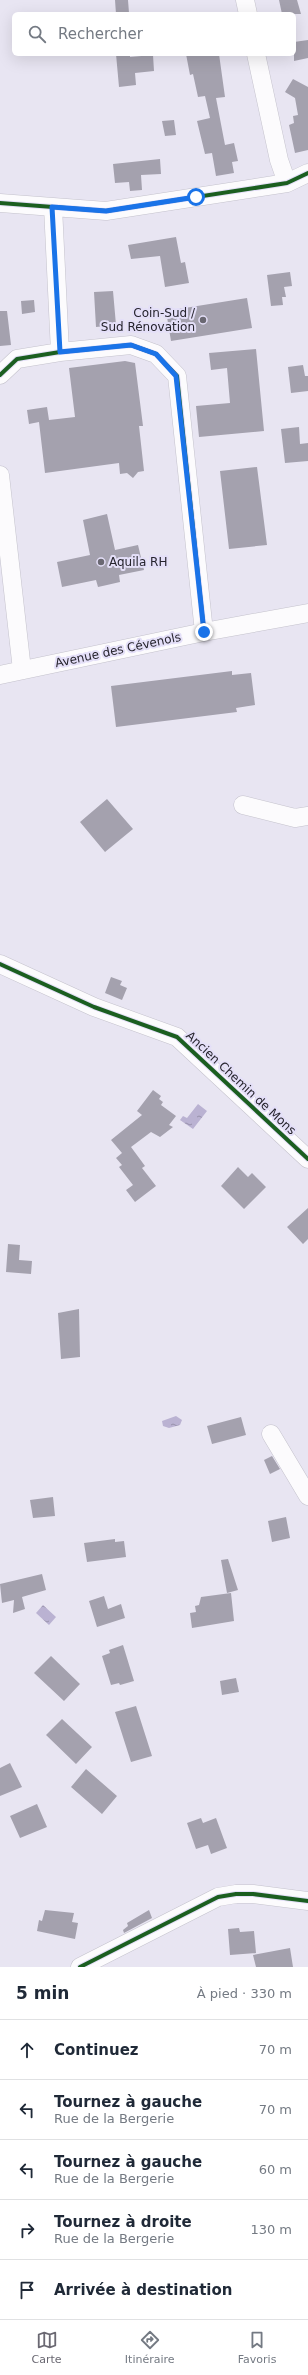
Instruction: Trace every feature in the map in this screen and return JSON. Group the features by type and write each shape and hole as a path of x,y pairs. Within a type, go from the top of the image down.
{"street":[{"path":"245,0 248,12"},
{"path":"256,56 279,160 287,183"},
{"path":"0,203 106,211 287,183 308,173"},
{"path":"52,207 60,352"},
{"path":"0,375 17,359 60,352 131,345 156,354 176,376 204,632"},
{"path":"0,475 22,670"},
{"name":"Avenue des Cévenols","path":"0,674 204,632 308,613"},
{"path":"242,805 295,818 308,816"},
{"name":"Ancien Chemin de Mons","path":"0,964 94,1007 177,1037 308,1159"},
{"path":"271,1434 308,1496"},
{"path":"80,1967 218,1897 236,1894 253,1894 308,1901"}],"water":[{"path":"198,1104 207,1111 193,1129 180,1120 183,1116 187,1118"},
{"path":"176,1416 182,1420 180,1425 169,1428 163,1426 162,1421"},
{"path":"43,1605 56,1617 49,1625 36,1613"}],"building":[{"path":"115,0 128,0 129,12 116,12"},
{"path":"279,0 297,0 301,14 296,14 296,12 282,12"},
{"path":"308,40 308,58 294,61 294,56 296,56 296,42"},
{"path":"116,56 153,56 154,71 135,73 136,85 119,87"},
{"path":"186,56 219,56 225,97 216,98 225,145 234,143 238,161 232,162 234,173 216,176 212,153 205,154 197,121 210,118 205,96 198,97 193,74 190,75"},
{"path":"293,79 308,87 308,150 295,153 289,125 294,123 293,116 298,115 295,98 285,92"},
{"path":"174,120 176,135 165,136 162,121"},
{"path":"160,159 161,174 141,175 142,190 130,191 129,182 115,183 113,164"},
{"path":"176,237 181,263 185,262 189,283 165,287 160,256 131,259 128,245"},
{"path":"290,272 292,286 284,287 286,297 282,297 283,305 271,306 267,275"},
{"path":"113,291 116,325 96,327 94,292"},
{"path":"247,298 252,328 171,341 166,311"},
{"path":"34,300 35,312 22,314 21,301"},
{"path":"0,311 7,311 11,345 0,346"},
{"path":"256,349 264,431 199,437 196,406 230,403 227,368 211,370 209,353"},
{"path":"125,361 135,363 143,426 139,426 144,471 138,472 133,478 127,473 120,474 119,463 45,473 39,422 29,424 27,410 47,407 49,420 75,417 69,368"},
{"path":"303,365 305,376 308,376 308,391 291,393 288,367"},
{"path":"299,427 300,444 308,443 308,461 285,463 281,429"},
{"path":"257,467 267,545 229,549 220,471"},
{"path":"107,514 115,550 138,545 144,570 119,575 120,582 98,587 96,580 62,587 57,562 90,555 83,520"},
{"path":"232,671 232,675 251,673 255,705 236,708 237,712 116,727 111,686"},
{"path":"107,799 133,829 105,852 80,822"},
{"path":"111,977 122,981 120,985 127,988 122,1000 105,993"},
{"path":"153,1090 161,1096 159,1099 163,1102 161,1105 176,1116 169,1125 173,1127 160,1137 151,1132 131,1147 145,1166 142,1168 156,1186 135,1202 126,1190 133,1185 119,1167 122,1165 116,1158 122,1153 111,1140 142,1115 137,1111"},
{"path":"238,1167 248,1177 252,1173 266,1187 244,1209 221,1186"},
{"path":"308,1208 308,1239 303,1244 287,1227"},
{"path":"8,1244 20,1245 19,1260 32,1261 31,1274 6,1272"},
{"path":"79,1309 80,1357 61,1359 58,1313"},
{"path":"241,1417 246,1435 212,1444 207,1426"},
{"path":"272,1456 280,1469 270,1474 264,1460"},
{"path":"53,1497 55,1516 33,1518 30,1500"},
{"path":"286,1517 290,1538 272,1542 268,1521"},
{"path":"115,1539 115,1542 124,1541 126,1557 87,1562 84,1543"},
{"path":"228,1559 238,1590 227,1593 221,1560"},
{"path":"42,1574 46,1590 22,1597 25,1609 13,1613 14,1600 2,1603 0,1584"},
{"path":"231,1593 234,1621 192,1628 190,1613 196,1612 195,1606 199,1605 201,1597"},
{"path":"104,1596 108,1609 121,1604 125,1618 97,1627 89,1601"},
{"path":"123,1645 134,1681 120,1685 119,1683 111,1685 102,1656 110,1653 109,1650"},
{"path":"51,1656 80,1684 64,1701 34,1673"},
{"path":"236,1678 239,1692 222,1695 220,1681"},
{"path":"136,1706 152,1756 131,1762 115,1712"},
{"path":"62,1719 92,1747 76,1764 46,1735"},
{"path":"10,1763 22,1787 0,1796 0,1768"},
{"path":"86,1769 117,1796 102,1814 71,1787"},
{"path":"37,1804 47,1827 20,1838 10,1816"},
{"path":"201,1818 203,1823 216,1818 227,1848 211,1854 208,1845 196,1849 187,1823"},
{"path":"45,1910 74,1913 72,1922 78,1923 75,1939 37,1931 39,1920 42,1921"},
{"path":"149,1910 152,1918 124,1933 123,1930 128,1926 127,1923"},
{"path":"239,1928 240,1932 254,1931 256,1953 230,1955 228,1929"},
{"path":"290,1948 293,1967 256,1967 253,1955"}],"cycle path":[{"path":"0,203 106,211 287,183 308,173"},
{"path":"0,375 17,359 60,352 131,345 156,354 177,376 204,632"},
{"path":"0,964 94,1007 177,1037 308,1159"},
{"path":"80,1967 218,1897 236,1894 253,1894 308,1901"}],"place":[{"name":"Coin-Sud / Sud Rénovation","path":"203,320"},
{"name":"Aquila RH","path":"101,562"}],"route":[{"path":"196,197 106,211 52,207 60,352 131,345 156,354 176,376 204,632"}]}
